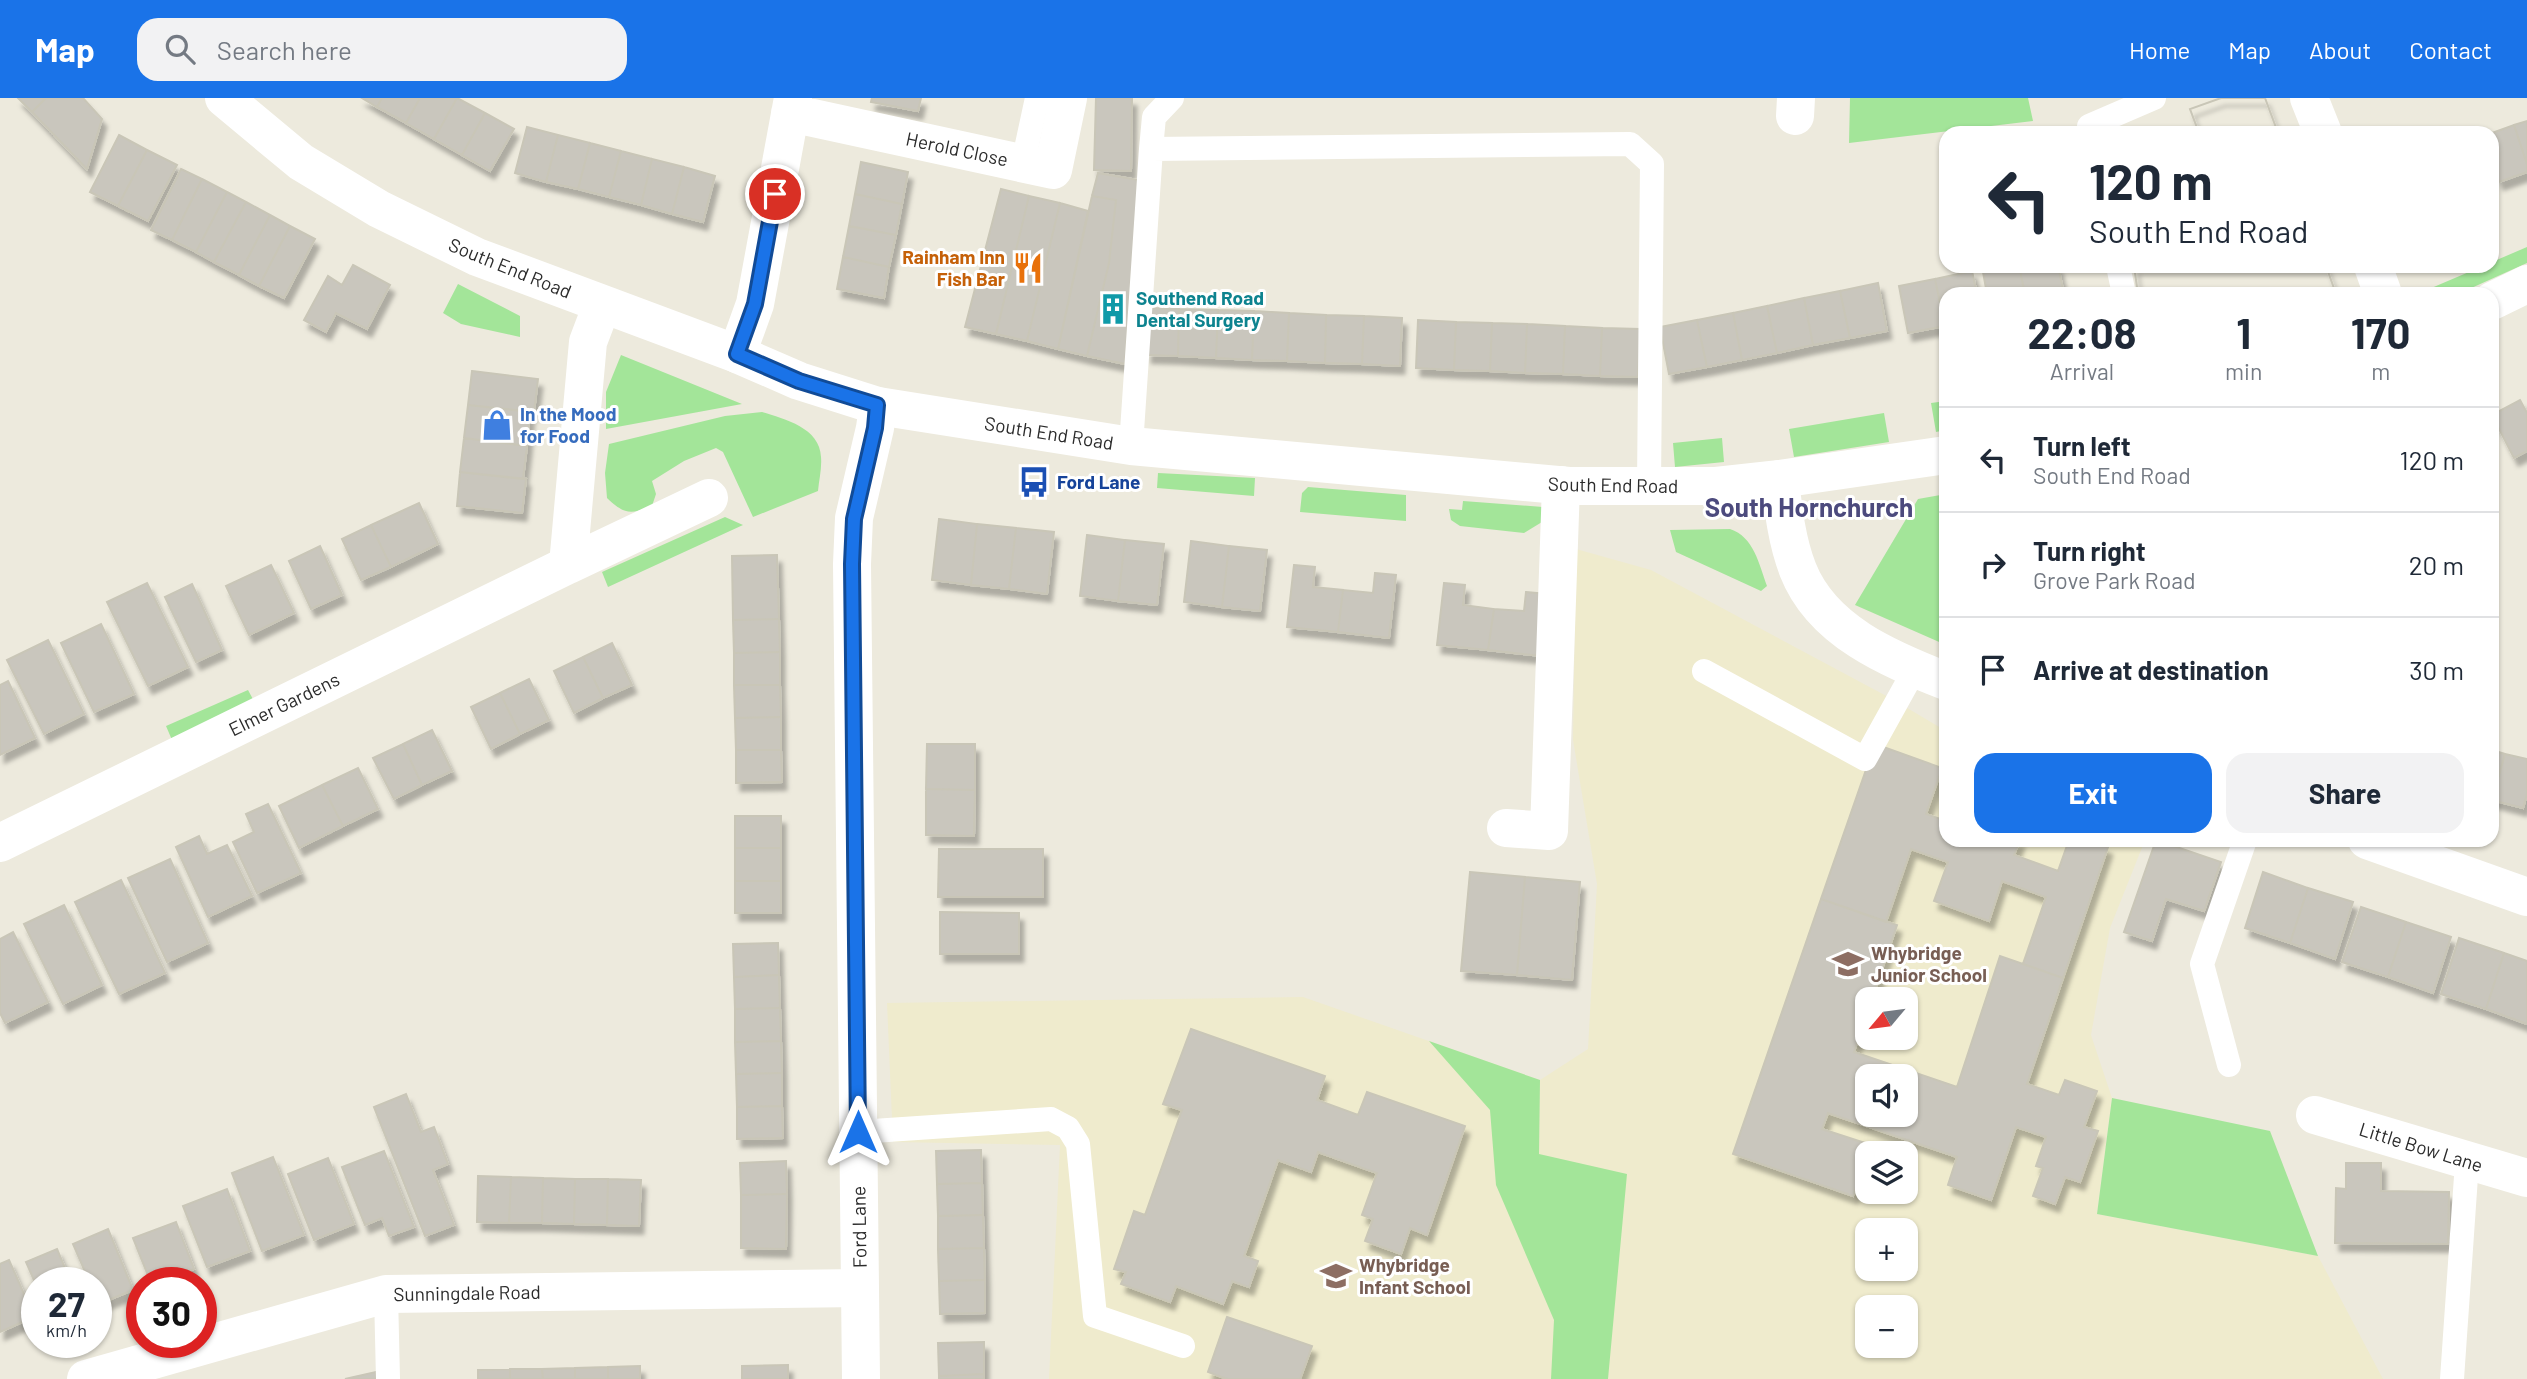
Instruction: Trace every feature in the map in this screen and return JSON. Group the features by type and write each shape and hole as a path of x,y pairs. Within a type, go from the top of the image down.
{"street":[{"name":"South End Road","path":"224,98 301,162 379,209 477,257 737,354 799,381 877,405 1131,446 1561,485 1716,486 1939,456"},
{"name":"Herold Close","path":"791,105 1053,170 1068,98"},
{"path":"2309,98 2320,126"},
{"path":"737,354 755,304 791,105"},
{"path":"2499,298 2527,284"},
{"path":"568,565 588,342 602,305"},
{"name":"Ford Lane","path":"861,1379 852,564 854,519 875,428 877,405"},
{"path":"1780,479 1783,505 1798,570 1818,604 1857,640 1930,675"},
{"path":"1506,828 1549,831 1561,485"},
{"name":"Elmer Gardens","path":"0,843 709,498"},
{"path":"2387,847 2527,897"},
{"name":"Little Bow Lane","path":"2315,1115 2527,1178"},
{"name":"Sunningdale Road","path":"86,1379 386,1294 860,1288"}],"lane":[{"path":"1023,163 1037,98"},
{"path":"1131,446 1154,117 1172,98"},
{"path":"2089,126 2154,98"},
{"path":"1151,149 1630,144 1652,164 1649,486"},
{"path":"1704,671 1865,759 1930,675"},
{"path":"2229,1065 2202,964 2243,847"},
{"path":"858,1132 1051,1119 1068,1128 1078,1144 1095,1316 1183,1346"},
{"path":"2452,1379 2468,1161"},
{"path":"386,1294 388,1379"}],"shaded area":[{"name":"Whybridge Junior School","path":"1576,549 1651,570 1939,727 1939,847 2142,847 2110,928 2091,1035 2112,1098 2097,1214 2318,1256 2383,1379 1049,1379 1060,1145 893,1142 887,1003 1303,997 1540,1080 1588,1049 1597,884 1573,740"}],"green space":[{"path":"1850,98 2028,98 2033,121 1991,126 1939,126 1939,132 1849,143"},
{"path":"2527,247 2527,263 2474,287 2434,287 2467,273 2499,273 2499,259"},
{"path":"458,284 520,316 520,337 461,324 443,313"},
{"path":"621,355 742,404 606,429 606,392"},
{"path":"1939,402 1939,431 1936,432 1931,403"},
{"path":"762,412 800,426 815,439 821,457 818,491 753,517 723,452 716,448 684,461 652,481 656,494 652,506 633,512 623,510 607,498 605,473 609,444 725,416"},
{"path":"1884,413 1889,442 1794,457 1789,429"},
{"path":"1722,438 1724,462 1675,467 1673,443"},
{"path":"1158,473 1255,478 1254,496 1157,488"},
{"path":"1308,487 1406,495 1406,521 1300,512 1302,493"},
{"path":"1939,495 1939,642 1855,605 1918,499"},
{"path":"1463,501 1543,507 1542,522 1524,533 1460,526 1451,520 1449,509 1462,510"},
{"path":"725,517 743,525 608,587 602,572"},
{"path":"1730,529 1745,538 1758,560 1767,586 1761,591 1676,552 1670,530"},
{"path":"248,690 255,703 172,740 166,726"},
{"path":"1429,1041 1540,1080 1539,1154 1627,1174 1608,1379 1551,1379 1554,1320 1496,1185 1490,1110"},
{"path":"2112,1098 2270,1131 2318,1256 2097,1214"}],"building":[{"path":"18,98 46,98 32,112"},
{"path":"46,98 83,98 102,119 87,169 32,112"},
{"path":"362,98 382,98 377,107"},
{"path":"382,98 420,98 406,123 377,107"},
{"path":"420,98 457,98 434,139 406,123"},
{"path":"457,98 485,113 462,155 434,139"},
{"path":"872,98 921,98 918,111 871,102"},
{"path":"1096,98 1132,98 1131,171 1094,170"},
{"path":"2221,98 2265,98 2275,126 2196,126 2190,109"},
{"path":"2221,98 2265,98 2275,126 2196,126 2190,109"},
{"path":"485,113 514,129 490,171 462,155"},
{"path":"2527,121 2527,164 2514,125"},
{"path":"2514,125 2527,164 2527,172 2499,182 2499,130"},
{"path":"527,127 558,135 546,182 515,173"},
{"path":"119,135 147,150 118,206 90,192"},
{"path":"558,135 590,143 578,189 546,182"},
{"path":"590,143 621,151 609,197 578,189"},
{"path":"147,150 177,165 148,221 118,206"},
{"path":"621,151 652,159 641,205 609,197"},
{"path":"652,159 684,167 672,214 641,205"},
{"path":"861,162 908,172 902,204 855,194"},
{"path":"684,167 715,176 703,222 672,214"},
{"path":"181,169 202,179 172,240 151,230"},
{"name":"Southend Road Dental Surgery","path":"1098,173 1138,180 1125,364 1087,356 1109,263 1116,200 1092,196"},
{"path":"202,179 227,192 196,252 172,240"},
{"path":"1001,189 1029,196 996,334 965,327"},
{"path":"227,192 246,202 214,262 196,252"},
{"path":"855,194 902,204 896,235 849,226"},
{"path":"1029,196 1060,203 1027,341 996,334"},
{"path":"1092,196 1116,200 1109,263 1087,356 1058,349"},
{"path":"246,202 270,215 239,275 214,262"},
{"path":"1060,203 1088,211 1058,349 1027,341"},
{"path":"270,215 290,226 259,286 239,275"},
{"path":"290,226 315,239 284,298 259,286"},
{"path":"849,226 896,235 889,267 843,257"},
{"path":"843,257 889,267 884,298 837,289"},
{"path":"353,265 390,285 367,329 336,313 326,332 304,320 328,276 342,285"},
{"path":"1972,273 1975,287 1939,287 1939,298 1935,279"},
{"path":"1983,273 2020,273 2024,287 1986,287"},
{"path":"2020,273 2060,273 2062,287 2024,287"},
{"path":"2135,273 2328,273 2334,287 2137,287"},
{"path":"2135,273 2328,273 2334,287 2137,287"},
{"path":"1935,279 1939,298 1939,327 1908,333 1899,286"},
{"path":"1878,283 1887,331 1850,338 1840,291"},
{"path":"1840,291 1850,338 1813,345 1804,298"},
{"path":"1804,298 1813,345 1777,353 1767,306"},
{"path":"1767,306 1777,353 1742,360 1733,313"},
{"path":"1149,308 1179,309 1178,356 1147,355"},
{"path":"1179,309 1218,310 1216,358 1178,356"},
{"path":"1218,310 1254,311 1252,360 1216,358"},
{"path":"1254,311 1289,313 1287,361 1252,360"},
{"path":"1289,313 1326,315 1325,363 1287,361"},
{"path":"1733,313 1742,360 1707,367 1697,320"},
{"path":"1326,315 1364,316 1362,364 1325,363"},
{"path":"1364,316 1402,318 1400,366 1362,364"},
{"path":"1418,320 1456,322 1454,370 1416,368"},
{"path":"1697,320 1707,367 1669,374 1660,327"},
{"path":"1456,322 1492,323 1490,371 1454,370"},
{"path":"1492,323 1527,324 1525,373 1490,371"},
{"path":"1527,324 1565,326 1563,374 1525,373"},
{"path":"1565,326 1602,328 1600,376 1563,374"},
{"path":"1602,328 1640,329 1638,377 1600,376"},
{"path":"472,371 538,379 534,412 468,405"},
{"path":"2520,400 2527,413 2527,451 2514,458 2499,429 2499,411"},
{"name":"In the Mood for Food","path":"468,405 530,412 527,446 464,438"},
{"path":"464,438 527,446 523,479 460,472"},
{"path":"460,472 526,479 522,513 457,506"},
{"path":"419,503 438,544 391,567 371,525"},
{"path":"939,519 977,524 971,585 932,580"},
{"path":"977,524 1016,528 1009,589 971,585"},
{"path":"371,525 391,567 361,580 342,539"},
{"path":"1016,528 1054,532 1047,594 1009,589"},
{"path":"1087,535 1125,540 1118,601 1080,596"},
{"path":"1125,540 1164,544 1157,605 1118,601"},
{"path":"1191,541 1229,546 1222,607 1184,602"},
{"path":"320,546 342,595 311,609 289,561"},
{"path":"1229,546 1267,550 1260,611 1222,607"},
{"path":"777,555 779,619 733,620 732,556"},
{"path":"271,565 294,613 249,635 226,586"},
{"path":"1294,565 1315,567 1313,587 1343,590 1338,632 1287,627"},
{"path":"1375,573 1396,575 1389,638 1338,632 1343,590 1373,593"},
{"path":"147,583 188,667 148,686 107,602"},
{"path":"1444,583 1465,585 1463,605 1494,609 1488,650 1437,645"},
{"path":"192,584 222,650 196,662 165,597"},
{"path":"1526,592 1547,594 1540,656 1488,650 1494,609 1524,611"},
{"path":"779,619 780,652 734,653 733,620"},
{"path":"101,624 134,694 94,712 61,643"},
{"path":"48,640 84,714 44,734 7,660"},
{"path":"612,643 632,685 603,698 583,657"},
{"path":"780,652 780,685 734,685 734,653"},
{"path":"583,657 603,698 574,713 554,671"},
{"path":"529,679 549,720 520,734 500,693"},
{"path":"8,681 35,738 0,755 0,685"},
{"path":"734,685 780,685 781,717 735,718"},
{"path":"500,693 520,734 491,749 471,707"},
{"path":"781,717 781,750 736,750 735,718"},
{"path":"432,730 452,771 422,785 403,744"},
{"path":"403,744 422,785 394,799 373,758"},
{"path":"927,744 975,744 975,790 926,789"},
{"path":"1875,744 1939,767 1939,777 1926,814 1939,819 1939,847 2017,847 2014,855 2058,871 2067,847 2108,847 2063,978 2023,964 2046,897 2002,881 1989,921 1934,901 1948,862 1911,849 1886,922 1821,899"},
{"path":"736,750 781,750 782,782 736,783"},
{"path":"2499,752 2505,754 2499,774"},
{"path":"2505,754 2527,759 2527,794 2523,808 2499,802 2499,775"},
{"path":"358,768 378,809 343,826 322,785"},
{"path":"322,785 343,826 299,848 279,806"},
{"path":"926,789 975,790 974,836 926,835"},
{"path":"268,804 301,873 257,893 233,842 254,832 246,814"},
{"path":"735,816 781,816 781,848 735,848"},
{"path":"199,836 207,854 227,845 252,896 208,917 176,847"},
{"path":"2154,847 2177,847 2221,862 2204,911 2166,899 2152,941 2124,932"},
{"path":"735,848 781,848 781,881 735,881"},
{"path":"939,849 1043,849 1043,897 938,897"},
{"path":"170,859 208,943 167,962 128,878"},
{"path":"1470,872 1525,877 1517,975 1461,971"},
{"path":"2263,872 2308,888 2290,943 2245,928"},
{"path":"1525,877 1580,882 1572,980 1517,975"},
{"path":"121,880 165,973 119,994 75,902"},
{"path":"735,881 781,881 781,913 735,913"},
{"path":"2308,888 2353,902 2335,959 2290,943"},
{"path":"1821,899 1897,925 1876,987 1855,987 1854,1052 1889,1064 1855,1064 1855,1122 1828,1113 1822,1129 1859,1141 1855,1141 1853,1196 1733,1154"},
{"path":"64,905 102,985 63,1004 24,924"},
{"path":"2361,907 2406,922 2388,977 2342,962"},
{"path":"940,912 1019,913 1019,954 940,954"},
{"path":"2406,922 2451,937 2433,993 2388,977"},
{"path":"13,932 48,1002 5,1023 0,1013 0,939"},
{"path":"2459,938 2504,953 2486,1009 2441,994"},
{"path":"778,943 779,975 734,977 733,944"},
{"path":"2504,953 2527,961 2527,1024 2486,1009"},
{"path":"2000,956 2063,978 2027,1084 2059,1095 2065,1080 2097,1091 2084,1127 2098,1131 2080,1182 2065,1177 2055,1204 2033,1196 2043,1168 2036,1166 2046,1137 2016,1127 1991,1200 1948,1185 1957,1157 1918,1144 1918,1141 1910,1141 1869,1127 1918,1127 1918,1074 1957,1087"},
{"path":"779,975 780,1008 735,1009 734,977"},
{"path":"780,1008 781,1041 735,1042 735,1009"},
{"path":"1191,1029 1325,1076 1317,1100 1358,1115 1367,1092 1465,1126 1427,1235 1410,1228 1401,1254 1365,1241 1373,1219 1362,1215 1377,1173 1318,1152 1311,1172 1278,1160 1244,1256 1258,1261 1249,1287 1232,1281 1223,1304 1176,1286 1170,1302 1121,1284 1126,1272 1114,1269 1134,1211 1145,1215 1182,1110 1163,1104"},
{"path":"781,1041 782,1073 736,1074 735,1042"},
{"path":"782,1073 782,1106 737,1107 736,1074"},
{"path":"406,1094 421,1132 434,1127 448,1164 433,1170 454,1225 425,1236 374,1107"},
{"path":"782,1106 783,1138 737,1139 737,1107"},
{"path":"981,1150 982,1183 937,1184 936,1151"},
{"path":"384,1151 414,1227 389,1236 382,1218 365,1225 342,1167"},
{"path":"273,1157 304,1235 262,1251 232,1173"},
{"path":"328,1158 354,1224 314,1240 288,1174"},
{"path":"786,1161 787,1194 741,1195 740,1163"},
{"path":"2346,1163 2381,1163 2381,1191 2449,1192 2448,1244 2335,1243 2336,1188 2346,1189"},
{"path":"478,1176 511,1177 509,1223 477,1222"},
{"path":"511,1177 543,1178 542,1223 509,1223"},
{"path":"543,1178 575,1179 574,1224 542,1223"},
{"path":"575,1179 608,1179 607,1225 574,1224"},
{"path":"608,1179 641,1180 639,1226 607,1225"},
{"path":"982,1183 983,1215 938,1216 937,1184"},
{"path":"227,1189 250,1251 207,1267 183,1206"},
{"path":"787,1194 786,1249 741,1248 741,1195"},
{"path":"983,1215 984,1248 938,1249 938,1216"},
{"path":"176,1222 193,1267 145,1267 133,1238"},
{"path":"108,1229 126,1273 126,1293 112,1299 112,1267 83,1267 73,1244"},
{"path":"984,1248 985,1280 939,1281 938,1249"},
{"path":"57,1249 64,1267 28,1267 26,1262"},
{"path":"9,1260 21,1287 21,1323 0,1332 0,1264"},
{"path":"985,1280 985,1313 940,1314 939,1281"},
{"path":"1227,1317 1312,1346 1300,1379 1227,1379 1208,1372"},
{"path":"984,1342 984,1374 939,1376 938,1343"},
{"path":"788,1365 788,1379 742,1379 742,1366"},
{"path":"640,1366 640,1379 608,1379 608,1367"},
{"path":"608,1367 608,1379 575,1379 575,1368"},
{"path":"575,1368 575,1379 543,1379 542,1369"},
{"path":"510,1369 510,1379 478,1379 478,1370"},
{"path":"510,1369 542,1369 543,1379 510,1379"},
{"path":"376,1372 376,1379 345,1379"},
{"path":"984,1374 984,1379 939,1379 939,1376"}],"place":[{"name":"Rainham Inn Fish Bar","path":"1028,268"},
{"name":"Southend Road Dental Surgery","path":"1113,309"},
{"name":"In the Mood for Food","path":"497,425"},
{"name":"Ford Lane","path":"1034,482"},
{"name":"Whybridge Junior School","path":"1848,964"},
{"name":"Whybridge Infant School","path":"1336,1276"}],"district":[{"name":"South Hornchurch","path":"1809,508"}],"route":[{"path":"775,194 755,304 737,354 799,381 877,405 875,428 859,487 852,564 858,1132"}]}
